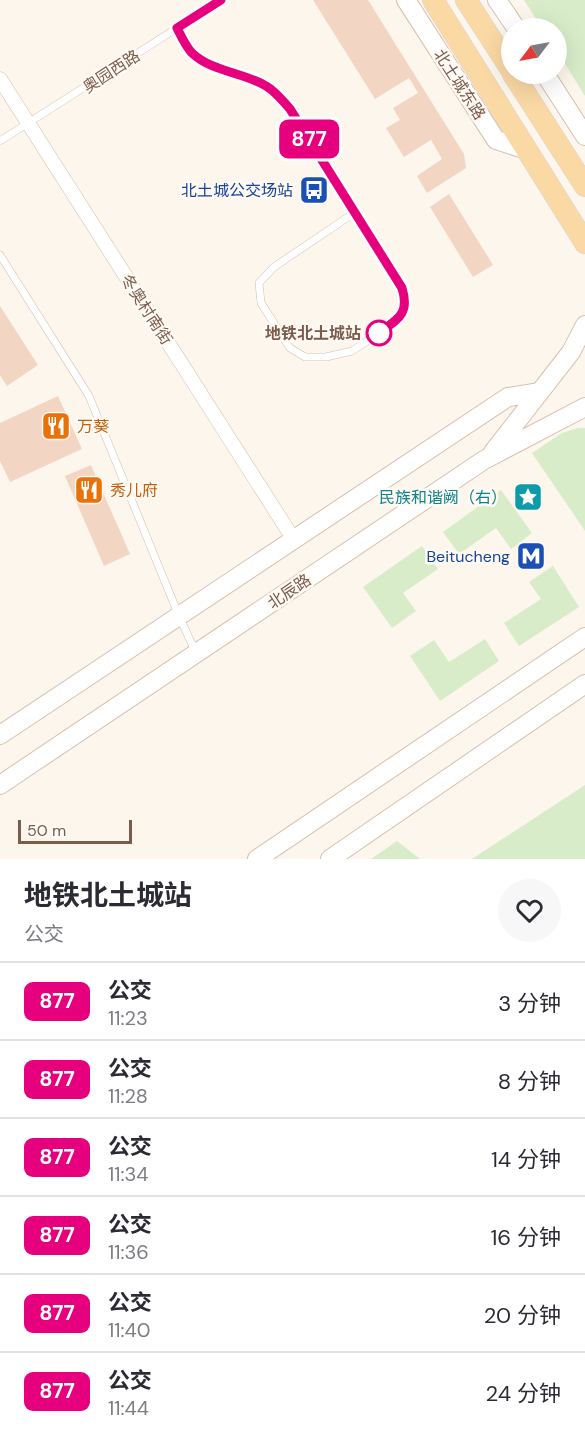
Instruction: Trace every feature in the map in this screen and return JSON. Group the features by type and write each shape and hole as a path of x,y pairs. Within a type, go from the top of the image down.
{"main road":[{"name":"北土城东路","path":"406,0 496,140 527,150"},
{"name":"北土城东路","path":"433,0 585,243"},
{"path":"466,0 501,55"},
{"path":"497,0 509,18"},
{"path":"520,84 585,186"},
{"path":"551,84 585,136"},
{"path":"488,458 571,352 585,325"},
{"path":"0,735 508,397 540,392"},
{"name":"北辰路","path":"0,785 488,458 585,407"},
{"path":"566,417 585,424"},
{"path":"257,859 583,640"},
{"path":"330,859 585,684"}],"street":[{"name":"冬奥村南街","path":"0,79 294,540"}],"lane":[{"name":"奥园西路","path":"0,141 221,0"},
{"path":"177,28 191,52 206,63 260,82 269,87 290,109 402,288 405,307 399,317 352,351 326,357 305,357 290,348 261,303 259,284 274,267 354,213"},
{"path":"0,255 89,396 196,653"}],"green space":[{"path":"524,0 585,0 585,96 567,67 567,18 536,18"},
{"path":"585,428 585,531 532,453 562,433"},
{"path":"501,490 532,533 511,549 496,528 459,554 443,532"},
{"path":"422,546 438,569 403,593 416,611 392,628 363,587"},
{"path":"553,566 579,607 519,646 504,623 541,599 529,582"},
{"path":"485,639 499,661 440,701 410,656 434,640 449,662"},
{"path":"585,785 585,859 472,859"},
{"path":"397,841 420,859 371,859"}],"building":[{"path":"313,0 368,0 464,154 466,168 427,193 417,176 442,159 431,140 404,157 386,128 400,120 393,108 418,93 409,78 375,99"},
{"path":"449,194 493,265 473,277 430,207"},
{"path":"0,306 38,365 7,386 0,375"},
{"path":"58,396 82,449 10,482 0,461 0,423"},
{"path":"91,465 130,554 104,566 65,476"}],"bus line":[{"name":"877","path":"221,0 177,28 191,52 206,63 251,78 269,87 290,109 402,288 405,307 399,317 379,333"}],"place":[{"name":"北土城公交场站","path":"314,190"},
{"name":"地铁北土城站","path":"379,333"},
{"name":"万葵","path":"56,426"},
{"name":"秀儿府","path":"89,490"},
{"name":"民族和谐阙（右）","path":"528,497"},
{"name":"Beitucheng","path":"531,556"}]}
